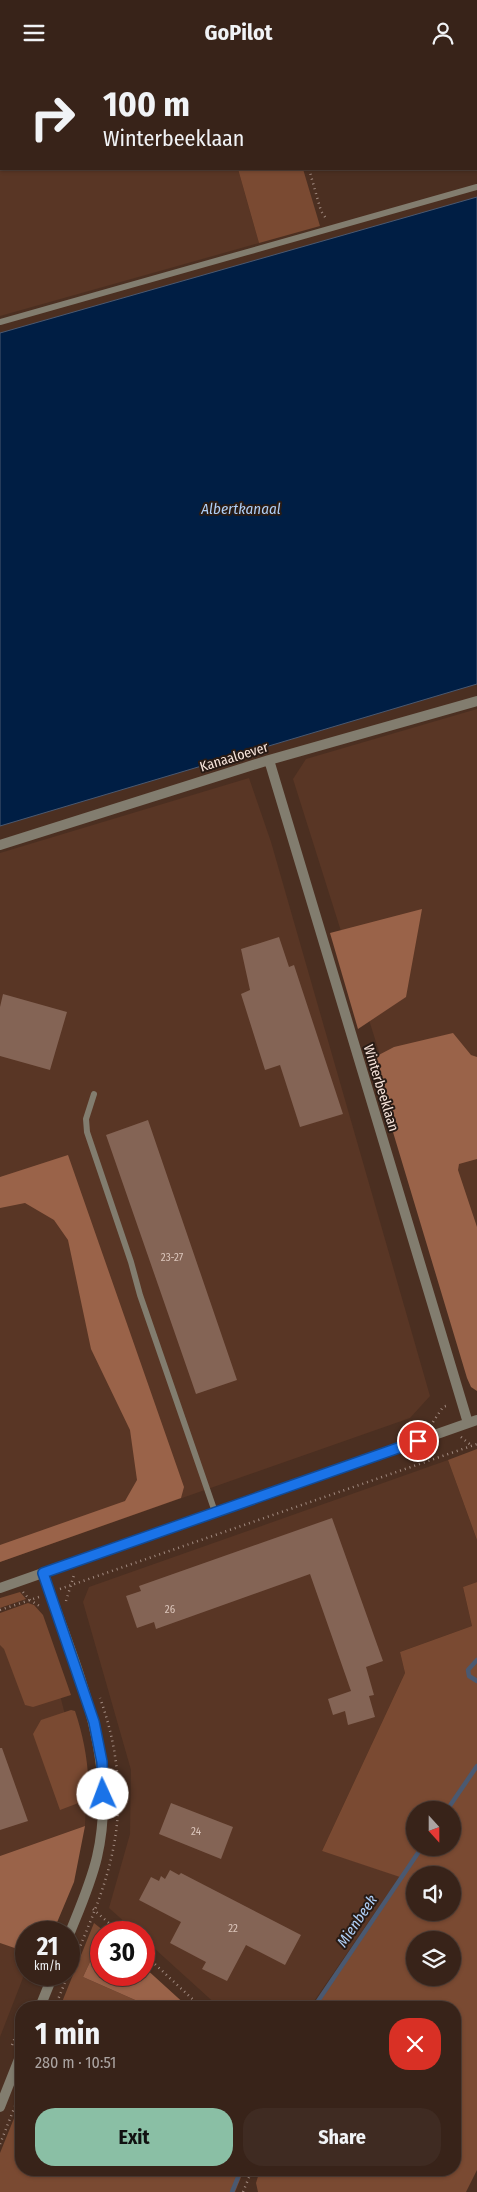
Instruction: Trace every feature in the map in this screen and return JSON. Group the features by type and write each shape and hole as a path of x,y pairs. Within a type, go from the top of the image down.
{"street":[{"name":"Kanaaloever","path":"0,845 269,761 477,701"},
{"name":"Winterbeeklaan","path":"0,1588 473,1422 269,761"},
{"path":"43,1573 94,1722 102,1762 104,1810 97,1857 75,1921"},
{"path":"42,2001 49,1986"},
{"path":"0,2107 15,2069"}],"lane":[{"path":"0,322 477,187"},
{"path":"94,1095 86,1119 87,1131 131,1262 140,1295 215,1512"}],"path":[{"path":"309,170 321,211 333,227"},
{"path":"62,1589 477,1444"},
{"path":"22,1590 30,1600 41,1606 44,1613"},
{"path":"0,1611 40,1597"},
{"path":"82,1904 95,1909 108,1921"},
{"path":"155,1965 194,2001"},
{"path":"57,2001 64,1986"},
{"path":"0,2144 15,2106"},
{"path":"243,2192 250,2176"}],"shaded area":[{"path":"0,170 238,170 259,243 0,316"},
{"path":"238,170 303,170 320,226 259,243"},
{"path":"477,709 477,1339 381,1058 293,779 306,759"},
{"path":"249,778 271,842 430,1396 410,1418 0,1562 0,853"},
{"path":"422,909 406,997 358,1029 330,933"},
{"path":"453,1033 471,1055 477,1057 477,1159 459,1164 458,1170 477,1227 477,1391 471,1387 467,1378 371,1059 394,1047"},
{"path":"68,1155 184,1487 181,1498 0,1562 0,1545 125,1501 137,1480 130,1430 91,1349 68,1240 54,1220 25,1203 0,1208 0,1177"},
{"path":"477,1449 477,1540 448,1460"},
{"path":"448,1460 477,1540 477,1582 463,1587 472,1626 400,1652 405,1673 322,1851 400,1876 314,2001 212,2001 155,1949 155,1921 124,1921 109,1908 130,1834 131,1770 83,1602 89,1587"},
{"path":"477,1582 477,2170 466,2192 258,2192 256,2183 258,2176 461,2176 461,2001 320,2001 403,1878 322,1851 405,1673 400,1652 472,1626 463,1587"},
{"path":"20,1592 26,1599 0,1608 0,1598"},
{"path":"28,1603 34,1605 43,1615 71,1695 33,1707 25,1705 4,1649 0,1645 0,1613"},
{"path":"0,1618 50,1656 86,1797 85,1826 0,1856"},
{"path":"71,1710 75,1711 84,1744 89,1799 60,1810 33,1734 41,1720"},
{"path":"85,1826 74,1882 58,1921 15,1921 15,1948 0,1943 0,1856"},
{"path":"90,1933 90,1962 83,1977 90,1980 90,1986 103,1986 137,2001 62,2001 68,1986 80,1986 80,1958"},
{"path":"0,1943 15,1948 15,1986 20,1986 0,2037"},
{"path":"90,1962 90,1980 83,1977"},
{"path":"155,1977 181,2001 137,2001 103,1986 155,1986"},
{"path":"15,2116 15,2176 242,2176 235,2192 0,2192 0,2153"}],"water":[{"name":"Albertkanaal","path":"477,197 477,684 0,826 0,333"}],"building":[{"path":"279,937 289,967 294,965 343,1114 300,1127 280,1065 265,1070 241,994 250,990 241,949"},
{"path":"3,994 67,1012 50,1070 0,1056 0,1007"},
{"path":"148,1120 237,1380 196,1394 106,1135"},
{"path":"332,1518 383,1661 366,1667 374,1695 369,1696 375,1717 348,1725 345,1711 333,1715 328,1699 351,1691 310,1574 156,1629 154,1622 137,1628 126,1596 141,1591 139,1586"},
{"path":"0,1748 2,1748 28,1821 0,1830"},
{"path":"171,1803 233,1827 221,1859 159,1834"},
{"path":"170,1870 179,1875 181,1873 301,1935 285,1965 246,1945 227,1981 202,1969 206,1962 170,1943 181,1922 139,1900 151,1877 159,1881 161,1876 165,1879"}],"waterway":[{"name":"Mienbeek","path":"477,1660 468,1670 469,1676 477,1681"},
{"name":"Mienbeek","path":"453,1801 477,1766"},
{"name":"Mienbeek","path":"318,2001 416,1856"},
{"name":"Mienbeek","path":"232,2192 239,2176"}],"route":[{"path":"103,1794 102,1762 94,1722 43,1573 418,1441"}]}
